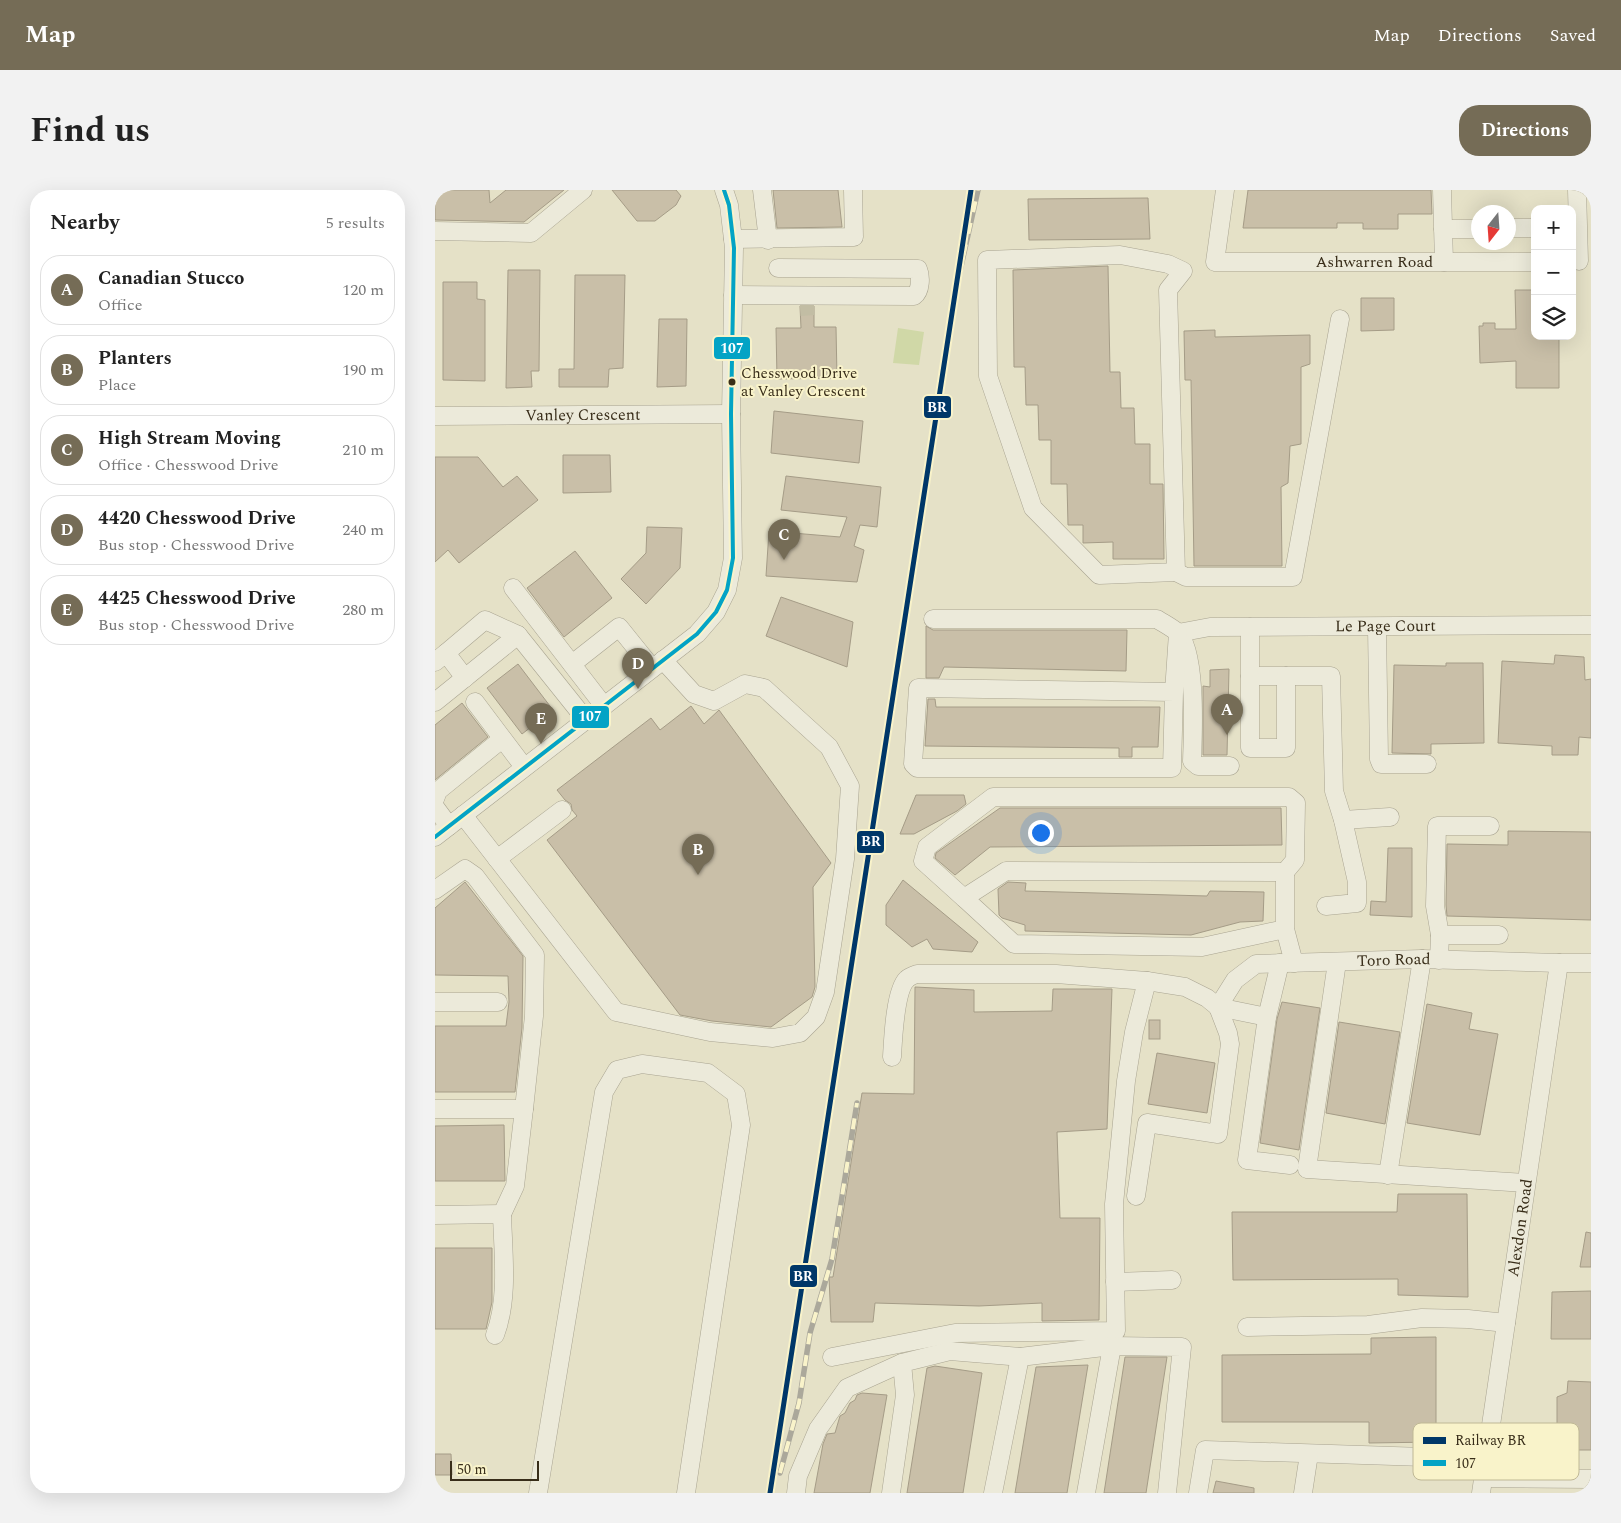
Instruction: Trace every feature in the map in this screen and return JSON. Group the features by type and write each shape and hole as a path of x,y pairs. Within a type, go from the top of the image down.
{"street":[{"path":"435,231 531,233 583,190"},
{"path":"435,837 697,634 716,612 727,590 733,558 731,414 733,239 729,205 724,190"},
{"path":"762,190 768,240"},
{"path":"733,239 768,240 854,237 853,190"},
{"name":"Ashwarren Road","path":"1225,190 1215,262 1531,262"},
{"path":"1442,190 1444,262"},
{"path":"1577,190 1581,261"},
{"path":"1516,228 1531,228"},
{"path":"1443,230 1471,229"},
{"path":"1176,572 1168,290 1183,271 1167,264 1120,255 987,260 989,376 1033,508 1099,575 1176,572 1186,577 1293,577 1340,319"},
{"path":"733,295 785,296 811,301 914,296 919,290 919,272 918,269 913,268 778,268"},
{"path":"804,268 811,301"},
{"name":"Vanley Crescent","path":"435,416 731,414"},
{"path":"513,588 604,706"},
{"path":"933,619 1157,620 1178,633 1188,655 1193,698 1192,761 1199,766 1230,766"},
{"path":"465,678 441,657 485,620 518,635 586,720"},
{"name":"Le Page Court","path":"1178,633 1210,627 1591,625"},
{"path":"435,807 456,820 497,859 616,1012 709,1032 773,1038 800,1032 816,1017 825,992 842,878 850,786 829,747 764,688 745,684 714,701 694,694 658,664 619,627 572,664"},
{"path":"1250,627 1250,748 1286,748 1286,676"},
{"path":"1377,627 1379,759 1381,764 1427,764"},
{"path":"1174,692 917,688 913,764 917,768 1173,768 1174,692 1178,633"},
{"path":"435,702 518,635"},
{"path":"1250,676 1331,676 1334,791 1343,820 1357,882 1357,903 1326,906"},
{"path":"475,702 524,767"},
{"path":"435,799 438,791 503,739"},
{"path":"1285,929 1202,947 1014,944 923,861 927,847 993,798 1289,797 1296,803 1295,860 1285,872 1287,963 1267,1016 1247,1160 1290,1165"},
{"path":"497,859 562,810"},
{"path":"1343,820 1390,817"},
{"path":"1388,1175 1431,960 1440,935 1435,906 1437,826 1490,826"},
{"path":"435,890 465,869 475,876 535,955 534,1016 515,1186 502,1214 503,1287 500,1323 495,1335"},
{"path":"964,898 1006,871 1285,872"},
{"path":"1440,935 1499,935"},
{"name":"Toro Road","path":"1218,1007 1235,980 1256,964 1431,960 1591,963"},
{"path":"1337,962 1307,1169 1526,1183"},
{"name":"Alexdon Road","path":"1491,1423 1559,963"},
{"path":"892,1057 900,990 906,980 917,974 1056,974 1147,981 1185,987 1207,998 1218,1007 1267,1016"},
{"path":"832,1357 955,1333 1006,1334 1116,1331 1114,1204 1121,1121 1134,1032 1147,981"},
{"path":"435,1002 498,1002"},
{"path":"1136,1196 1147,1124 1218,1134 1230,1044 1218,1007"},
{"path":"537,1493 604,1092 617,1070 642,1064 708,1072 736,1094 741,1124 686,1493"},
{"path":"435,1109 524,1109"},
{"path":"435,1215 502,1214"},
{"path":"1115,1282 1172,1280"},
{"path":"1247,1327 1368,1325 1422,1318 1468,1319 1506,1323"},
{"path":"1086,1493 1112,1346"},
{"path":"796,1493 799,1476 818,1429 847,1388 902,1363 950,1351 1020,1357 1112,1346 1182,1347 1167,1493"},
{"path":"993,1493 1020,1357"},
{"path":"891,1493 905,1395 902,1363"},
{"path":"1198,1493 1205,1450 1413,1457"},
{"path":"1303,1493 1309,1454"},
{"path":"1482,1486 1514,1486 1591,1479"}],"green space":[{"path":"898,328 924,332 919,365 893,363"}],"building":[{"path":"435,190 489,190 490,203 506,190 564,190 524,222 435,220"},
{"path":"612,190 676,190 681,196 676,205 655,221 637,221"},
{"path":"773,190 838,190 842,227 777,228"},
{"path":"1248,190 1431,190 1432,214 1398,214 1398,229 1363,229 1363,223 1337,223 1337,228 1243,228"},
{"path":"1148,198 1150,239 1029,240 1028,199"},
{"path":"1108,266 1110,372 1120,372 1121,408 1134,408 1135,444 1150,444 1150,484 1163,484 1164,559 1113,559 1113,542 1083,543 1083,525 1068,525 1067,484 1051,484 1051,440 1039,440 1038,405 1026,405 1025,367 1014,367 1013,270"},
{"path":"508,270 540,270 539,371 531,371 532,387 506,388"},
{"path":"575,275 625,275 623,368 609,369 608,387 559,387 559,369 574,369"},
{"path":"443,282 477,282 477,299 485,300 485,381 443,380"},
{"path":"1515,290 1531,290 1531,340 1559,340 1559,388 1516,388 1516,361 1480,363 1479,326 1483,326 1483,323 1495,323 1495,329 1516,329"},
{"path":"1361,298 1394,298 1394,330 1361,331"},
{"path":"800,306 814,306 814,327 836,327 837,378 777,379 776,328 801,328"},
{"path":"659,319 687,319 686,386 657,387"},
{"path":"1215,330 1215,337 1310,335 1310,364 1301,367 1301,444 1290,446 1288,483 1281,487 1282,566 1194,566 1191,380 1185,380 1184,331"},
{"path":"774,411 863,421 859,463 771,453"},
{"path":"563,455 610,455 611,492 563,493"},
{"path":"435,457 478,457 503,487 517,476 538,500 459,563 448,550 435,562"},
{"path":"786,476 881,487 877,527 860,525 854,546 864,550 857,582 766,576 769,531 840,537 847,517 781,510"},
{"path":"647,527 682,528 680,568 646,604 621,579 646,553"},
{"path":"575,551 612,598 564,637 527,588"},
{"path":"781,597 853,622 847,667 766,636"},
{"path":"926,626 933,630 1127,630 1126,671 944,667 939,678 926,678"},
{"path":"1555,655 1584,657 1585,680 1591,679 1591,738 1579,737 1578,755 1552,755 1552,746 1498,743 1502,661 1554,664"},
{"path":"1446,663 1483,663 1484,743 1431,744 1431,754 1392,753 1394,665 1446,666"},
{"path":"518,664 553,710 522,734 487,688"},
{"path":"1229,669 1227,755 1203,755 1203,686 1210,687 1210,670"},
{"path":"928,699 935,699 936,707 1160,707 1158,747 1132,747 1132,757 1119,757 1119,748 925,746"},
{"path":"462,703 488,737 435,780 435,725"},
{"path":"691,706 704,724 719,710 831,863 813,887 815,987 812,997 771,1027 712,1021 680,1015 547,840 577,816 572,810 571,804 557,790 651,718 660,730"},
{"path":"916,795 964,795 966,804 957,811 914,834 900,834"},
{"path":"1000,808 1281,808 1282,845 990,847 955,875 935,858 936,853"},
{"path":"1508,831 1591,832 1591,920 1447,916 1447,844 1508,845"},
{"path":"1388,848 1412,848 1412,917 1370,915 1371,901 1386,902"},
{"path":"903,880 978,942 972,952 933,949 927,939 912,947 886,925 886,905"},
{"path":"465,882 523,956 522,1028 515,1092 435,1092 435,1026 506,1026 509,1002 508,976 435,975 435,908"},
{"path":"1008,882 1026,883 1025,891 1207,896 1210,891 1264,892 1263,921 1240,922 1191,935 1025,931 1025,925 1002,918 999,915 998,889"},
{"path":"915,987 974,990 974,1012 1052,1011 1053,989 1112,989 1107,1129 1057,1132 1060,1218 1100,1218 1099,1320 1042,1321 1042,1303 979,1306 875,1303 873,1322 831,1322 829,1277 833,1277 862,1093 914,1094"},
{"path":"1282,1002 1320,1008 1299,1150 1260,1143 1277,1019"},
{"path":"1427,1004 1472,1013 1469,1029 1498,1034 1480,1135 1407,1123"},
{"path":"1149,1020 1160,1020 1160,1039 1149,1039"},
{"path":"1339,1022 1400,1032 1385,1124 1326,1113"},
{"path":"1157,1053 1215,1063 1207,1113 1148,1104"},
{"path":"504,1125 505,1181 435,1181 435,1126"},
{"path":"1398,1194 1467,1194 1468,1297 1398,1295 1398,1279 1233,1280 1232,1212 1397,1212"},
{"path":"1586,1232 1591,1233 1591,1267 1580,1267"},
{"path":"435,1248 492,1248 492,1302 486,1329 435,1329"},
{"path":"1591,1291 1591,1339 1551,1339 1552,1292"},
{"path":"1436,1337 1436,1423 1413,1423 1413,1442 1369,1443 1369,1422 1222,1422 1222,1355 1371,1354 1371,1338"},
{"path":"1125,1357 1167,1357 1146,1493 1104,1493"},
{"path":"1088,1365 1067,1493 1015,1493 1036,1367"},
{"path":"935,1366 982,1373 963,1493 907,1493 927,1368"},
{"path":"1568,1381 1591,1382 1591,1450 1579,1450 1579,1423 1557,1423 1557,1397 1567,1393"},
{"path":"862,1393 887,1395 870,1493 814,1493 823,1444 827,1434 835,1433 840,1416 845,1413 857,1395"},
{"path":"435,1454 451,1454 452,1475 435,1475"},
{"path":"1216,1481 1254,1488 1254,1493 1213,1493"}],"tunnel":[{"path":"800,307 814,306"}],"railway":[{"path":"954,298 978,190"},
{"path":"780,1473 799,1403 810,1333 832,1259 857,1103"}],"rail line":[{"name":"BR","path":"770,1493 971,190"}],"transit line":[{"name":"107","path":"435,837 697,634 716,612 727,590 733,558 731,414 734,248 729,205 724,190"}],"place":[{"name":"Chesswood Drive at Vanley Crescent","path":"732,382"},
{"name":"High Stream Moving","path":"784,560"},
{"name":"4420 Chesswood Drive","path":"638,689"},
{"name":"Canadian Stucco","path":"1227,735"},
{"name":"4425 Chesswood Drive","path":"541,744"},
{"name":"Planters","path":"698,875"}]}
